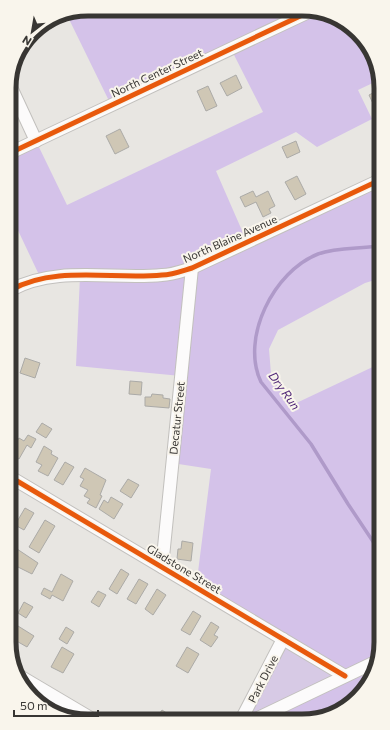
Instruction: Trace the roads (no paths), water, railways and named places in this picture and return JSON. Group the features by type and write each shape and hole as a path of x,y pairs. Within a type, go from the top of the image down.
{"street":[{"name":"North Center Street","path":"16,150 300,16"},
{"path":"16,98 36,141"},
{"name":"North Blaine Avenue","path":"16,288 41,279 63,276 162,276 192,268 374,183"},
{"name":"Decatur Street","path":"162,567 192,268"},
{"name":"Gladstone Street","path":"16,480 345,676"},
{"name":"Park Drive","path":"244,714 283,639"},
{"path":"266,714 370,665"},
{"path":"27,680 83,714"}],"waterway":[{"name":"Dry Run","path":"374,246 340,249 325,252 318,254 302,263 288,275 275,290 265,308 258,327 255,346 256,365 261,382 311,444 374,543"}]}
